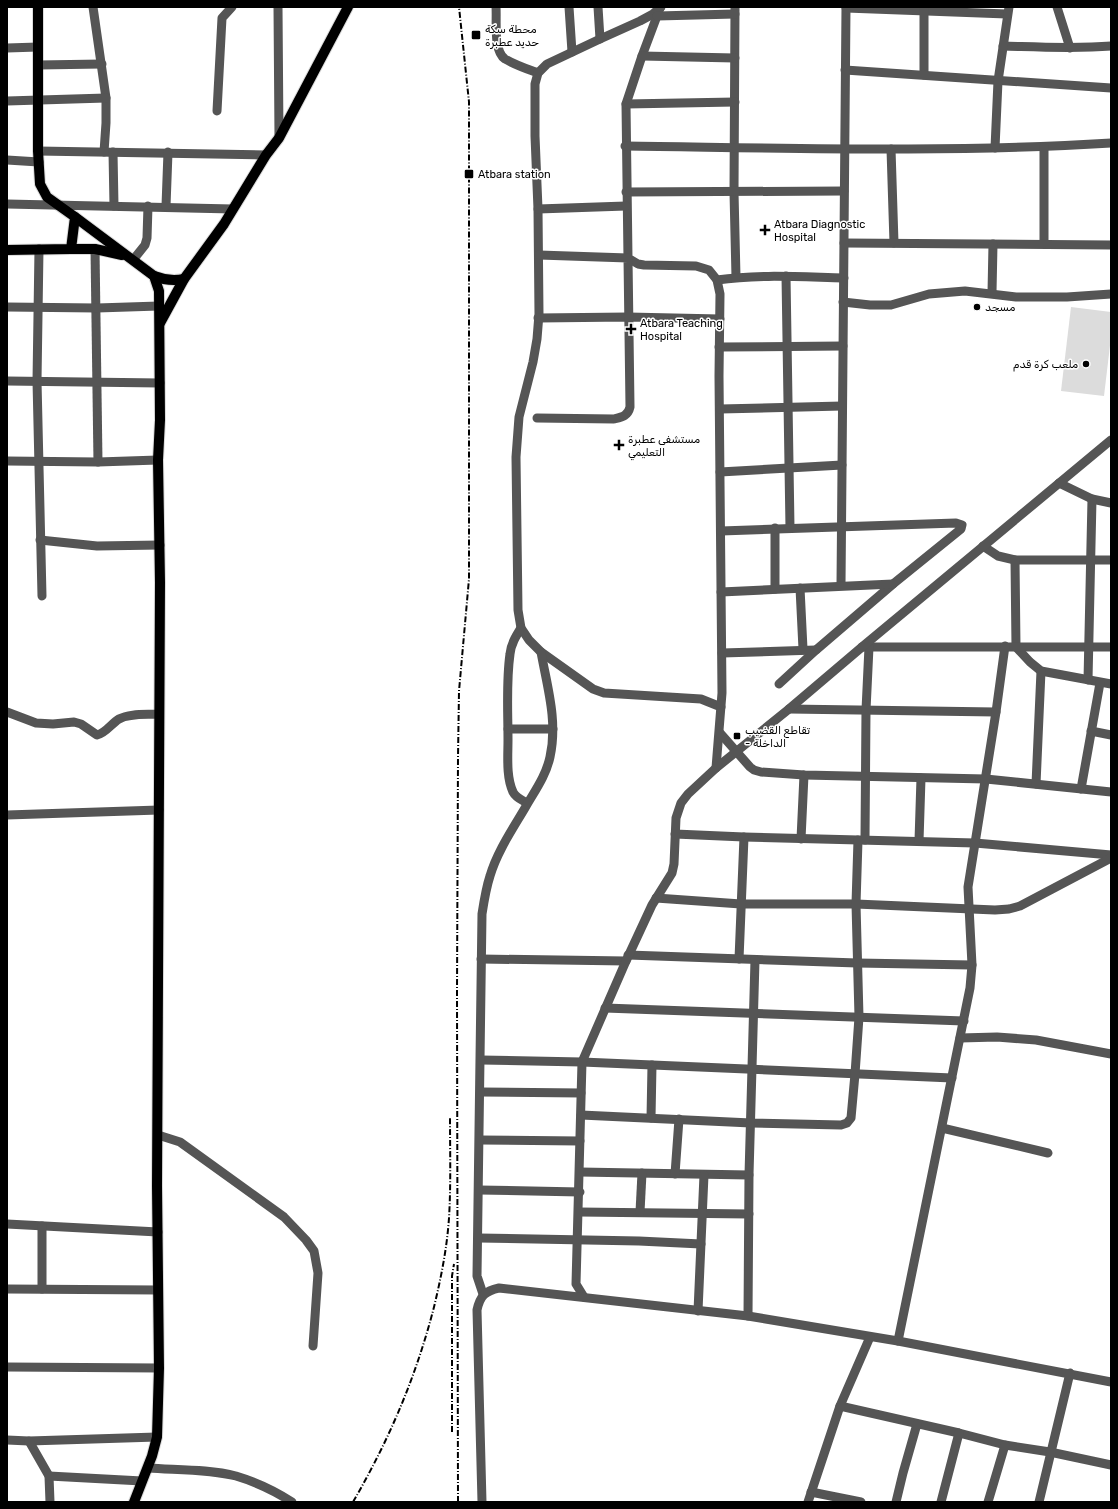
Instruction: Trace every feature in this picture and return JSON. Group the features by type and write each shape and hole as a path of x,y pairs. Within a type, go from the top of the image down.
{"main road":[{"path":"38,7 38,151 40,184 47,197 154,276 172,281 184,279"},
{"path":"160,324 184,279 219,231 266,155 279,138 348,7"},
{"path":"71,249 75,217"},
{"path":"7,250 95,249 130,258"},
{"path":"134,1502 148,1468 157,1437 159,1368 158,1134 160,545 158,460 160,324 159,291 154,276"}],"street":[{"path":"93,7 106,98 106,123 114,206"},
{"path":"217,112 222,7"},
{"path":"222,18 232,7"},
{"path":"278,7 279,138"},
{"path":"496,7 498,47 501,55 506,59 538,73"},
{"path":"569,7 572,52"},
{"path":"598,7 600,38"},
{"path":"1057,7 1070,48"},
{"path":"841,586 846,8 1008,10 998,81 995,148"},
{"path":"537,418 614,419 624,416 629,412 628,258 625,146 626,104 642,56 660,10"},
{"path":"721,707 701,699 604,693 593,689 541,652 529,640 521,628 518,610 516,548 516,457 518,424 533,362 538,318 539,255 535,84 538,73 547,64 600,38 640,21 660,10 735,11 734,192 736,277"},
{"path":"924,10 924,76"},
{"path":"1004,46 1070,48 1111,46"},
{"path":"7,48 38,47"},
{"path":"642,56 735,58"},
{"path":"38,65 102,64"},
{"path":"845,70 1111,88"},
{"path":"7,101 106,98"},
{"path":"626,104 735,102"},
{"path":"625,146 891,149 1044,147 1111,143"},
{"path":"1044,147 1044,244"},
{"path":"891,149 894,243"},
{"path":"38,151 168,152 266,155"},
{"path":"166,206 168,152"},
{"path":"7,160 39,162"},
{"path":"626,192 844,191"},
{"path":"7,204 166,206 233,209"},
{"path":"130,258 145,245 147,238 148,206"},
{"path":"538,208 626,206"},
{"path":"844,243 1111,245"},
{"path":"992,293 993,244"},
{"path":"40,249 36,381 42,596"},
{"path":"95,249 98,462"},
{"path":"539,255 628,258 638,264 644,265 696,266 709,270 717,280 720,294 719,347 722,693 716,768"},
{"path":"717,280 736,277 786,276 844,278"},
{"path":"786,276 790,528"},
{"path":"843,302 870,305 891,305 929,294 965,291 1016,297 1067,297 1111,294"},
{"path":"7,307 97,308 159,306"},
{"path":"538,318 628,317 720,319"},
{"path":"719,347 843,346"},
{"path":"7,381 160,383"},
{"path":"720,409 842,406"},
{"path":"584,1297 576,1284 580,1192 582,1062 627,958 656,898 672,873 674,864 676,818 681,803 688,794 716,768 865,647 983,546 1111,440"},
{"path":"7,461 98,462 158,460"},
{"path":"720,472 842,465"},
{"path":"1059,483 1092,499 1111,503"},
{"path":"1088,680 1092,499"},
{"path":"721,531 956,523 962,525 961,529 892,584 779,684"},
{"path":"775,528 776,589"},
{"path":"40,540 97,546 160,545"},
{"path":"983,546 998,556 1015,560 1111,560"},
{"path":"1015,560 1016,647 1041,671 1111,684"},
{"path":"721,592 892,584"},
{"path":"800,588 803,649"},
{"path":"521,628 513,643 510,653 508,729 510,784 516,797 527,804"},
{"path":"898,1341 970,988 972,964 968,887 986,779 1005,646"},
{"path":"865,647 1111,647"},
{"path":"581,1115 841,1125 847,1123 851,1118 859,1017 856,904 862,840 865,776 865,647"},
{"path":"722,653 803,649 816,650"},
{"path":"483,1294 477,1276 479,1238 482,914 490,874 502,848 542,780 550,757 553,729 548,682 541,652"},
{"path":"1036,784 1041,671"},
{"path":"1081,789 1100,683"},
{"path":"701,699 722,693"},
{"path":"789,709 996,712"},
{"path":"7,712 36,723 53,724 74,722 81,724 97,735 101,734 121,718 132,715 159,714"},
{"path":"508,729 553,729"},
{"path":"1092,731 1111,735"},
{"path":"720,733 754,770 761,772 804,775 986,779 1111,792"},
{"path":"802,839 804,775"},
{"path":"919,841 921,778"},
{"path":"7,815 159,810"},
{"path":"675,834 802,839 975,842 1111,855"},
{"path":"739,959 744,837"},
{"path":"656,898 741,904 856,904 995,910 1009,909 1020,906 1111,858"},
{"path":"481,959 739,959 857,963 972,964"},
{"path":"748,1316 749,1176 755,960"},
{"path":"605,1008 964,1021"},
{"path":"960,1038 1010,1038 1036,1040 1111,1054"},
{"path":"481,1060 582,1062 952,1078"},
{"path":"651,1118 652,1065"},
{"path":"480,1092 581,1093"},
{"path":"675,1174 679,1119"},
{"path":"942,1128 1048,1153"},
{"path":"158,1134 180,1142 284,1217 306,1240 314,1251 318,1273 313,1346"},
{"path":"480,1140 580,1141"},
{"path":"580,1172 749,1176"},
{"path":"640,1212 642,1173"},
{"path":"698,1312 704,1175"},
{"path":"479,1190 580,1192"},
{"path":"579,1212 749,1214"},
{"path":"7,1224 158,1232"},
{"path":"42,1226 42,1289"},
{"path":"479,1238 701,1244"},
{"path":"567,1296 576,1284"},
{"path":"482,1502 477,1310 479,1301 483,1294 490,1290 499,1288 584,1297 698,1312 748,1316 898,1341 1111,1382"},
{"path":"7,1289 158,1290"},
{"path":"808,1502 840,1406 870,1337"},
{"path":"7,1367 159,1368"},
{"path":"1039,1502 1070,1374"},
{"path":"840,1406 959,1433 1004,1445 1050,1452 1111,1466"},
{"path":"896,1502 917,1424"},
{"path":"941,1502 959,1433"},
{"path":"7,1440 29,1441 157,1437"},
{"path":"29,1441 49,1476 50,1502"},
{"path":"988,1502 1004,1445"},
{"path":"148,1468 207,1472 235,1476 252,1481 292,1502"},
{"path":"49,1476 142,1481"},
{"path":"811,1492 861,1502"}],"shaded area":[{"name":"ملعب كرة قدم","path":"1071,307 1111,312 1111,337 1104,396 1061,391"}],"railway":[{"path":"458,1502 458,757 459,691 469,579 469,102 459,7"},
{"path":"353,1502 390,1432 400,1408 419,1358 434,1307 443,1263 449,1218 450,1118"},
{"path":"452,1432 452,1276 454,1264"}],"place":[{"name":"محطة سكة حديد عطبرة","path":"476,35"},
{"name":"Atbara station","path":"469,174"},
{"name":"Atbara Diagnostic Hospital","path":"765,230"},
{"name":"مسجد","path":"977,307"},
{"name":"Atbara Teaching Hospital","path":"631,329"},
{"name":"ملعب كرة قدم","path":"1086,364"},
{"name":"مستشفى عطبرة التعليمي","path":"619,445"},
{"name":"تقاطع القضيب - الداخلة","path":"737,736"}]}
